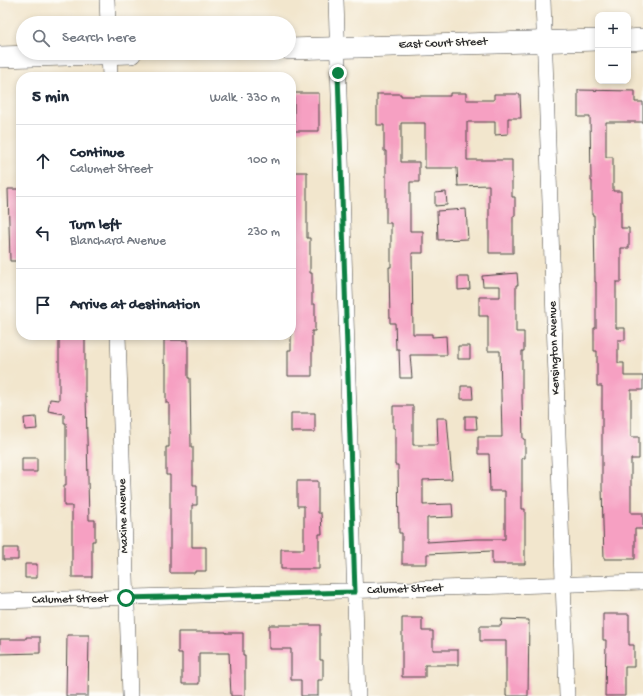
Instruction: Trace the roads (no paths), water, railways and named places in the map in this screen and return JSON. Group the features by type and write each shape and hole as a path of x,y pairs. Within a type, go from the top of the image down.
{"main road":[{"name":"East Court Street","path":"296,49 595,40"},
{"path":"631,40 643,40"},
{"path":"0,57 16,56"}],"street":[{"path":"107,0 108,16"},
{"path":"336,0 358,696"},
{"name":"Kensington Avenue","path":"543,0 567,696"},
{"path":"109,60 110,72"},
{"name":"Maxine Avenue","path":"118,340 130,696"},
{"name":"Calumet Street","path":"0,601 355,592 643,582"}]}
